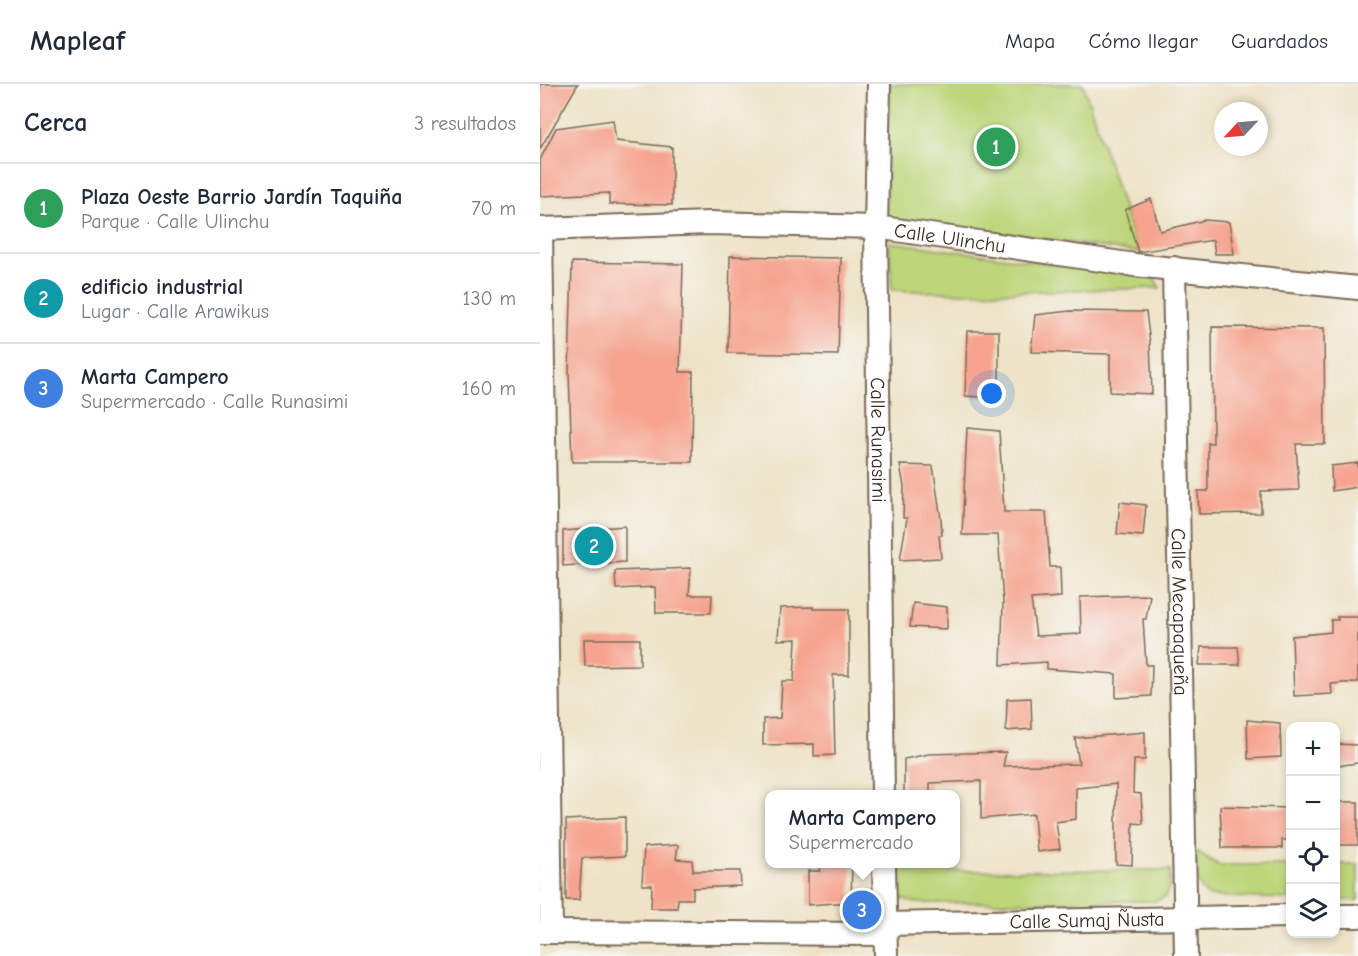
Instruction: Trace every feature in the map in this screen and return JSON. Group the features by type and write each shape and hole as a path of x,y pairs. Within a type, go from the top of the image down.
{"street":[{"name":"Calle Runasimi","path":"879,84 876,227 884,790"},
{"name":"Calle Ulinchu","path":"540,229 710,223 876,227 1136,265 1358,288"},
{"path":"540,229 546,932"},
{"name":"Calle Mecapaqueña","path":"1174,268 1186,956"},
{"path":"884,868 885,938"},
{"name":"Calle Sumaj Ñusta","path":"546,932 885,938 1186,916 1286,916"},
{"path":"1340,916 1358,916"}],"green space":[{"path":"890,84 1083,84 1138,252 890,219 886,210"},
{"path":"889,242 1154,278 1160,288 962,293 892,290"},
{"path":"1196,851 1218,865 1286,865 1286,899 1208,896 1200,887 1196,869"},
{"path":"1340,864 1358,864 1358,900 1340,900"},
{"path":"892,868 905,868 909,871 1170,870 1170,886 1165,897 1155,901 917,903 903,899 898,895"}],"building":[{"path":"540,84 578,84 540,149"},
{"path":"613,120 616,141 672,147 672,205 609,204 609,193 540,196 540,160 556,128"},
{"path":"1151,199 1160,231 1205,220 1229,222 1234,254 1215,254 1213,240 1138,252 1125,210"},
{"path":"730,256 841,258 838,355 728,353"},
{"path":"572,262 683,264 680,372 693,372 692,462 572,462 569,372"},
{"path":"1070,311 1146,312 1152,394 1110,392 1110,354 1031,352 1035,315"},
{"path":"1212,327 1324,328 1325,444 1296,444 1299,490 1261,491 1261,513 1199,514 1198,491 1208,491 1208,443 1213,443"},
{"path":"967,331 999,331 999,398 965,396"},
{"path":"967,428 999,431 1004,512 1046,512 1050,567 1060,567 1061,597 1031,599 1036,636 1081,634 1080,597 1150,595 1146,619 1143,619 1146,665 1152,665 1151,696 1116,698 1116,674 1047,669 1047,662 1001,665 1003,602 998,535 962,535"},
{"path":"1358,463 1358,487 1332,491 1331,466"},
{"path":"900,465 933,466 941,519 942,535 939,535 941,558 900,560 907,518 903,518 904,486"},
{"path":"1120,502 1146,505 1143,536 1117,534"},
{"path":"625,526 625,562 563,566 563,531"},
{"path":"691,568 689,595 712,595 711,613 656,613 655,587 616,589 615,571"},
{"path":"913,603 947,607 947,629 910,627"},
{"path":"813,607 813,609 849,609 849,675 833,675 835,755 814,756 814,744 763,745 763,719 780,718 782,681 794,681 796,639 778,640 780,608"},
{"path":"1337,617 1358,617 1358,682 1331,684 1332,694 1294,696 1292,636 1331,632 1331,620 1338,620"},
{"path":"584,639 640,639 640,665 585,666"},
{"path":"1201,647 1238,647 1240,665 1199,665"},
{"path":"1031,698 1032,729 1006,731 1007,699"},
{"path":"1247,720 1280,723 1281,757 1248,759"},
{"path":"1145,732 1145,760 1134,760 1133,793 1141,794 1143,824 1133,823 1132,865 1116,864 1116,784 1076,788 1076,819 1056,822 1060,849 1037,852 1034,814 981,819 981,781 930,783 930,790 904,790 904,759 929,754 1006,752 1003,766 1079,764 1075,738"},
{"path":"1340,744 1358,745 1358,763 1340,765"},
{"path":"1340,802 1358,802 1358,845 1340,845"},
{"path":"1220,806 1286,808 1286,840 1282,840 1282,848 1222,848"},
{"path":"625,817 625,856 582,858 579,900 566,900 566,820"},
{"path":"678,845 676,859 692,860 693,871 740,871 741,886 693,888 693,899 678,899 677,908 651,908 652,885 642,885 644,847"},
{"path":"820,868 852,868 851,902 808,905 808,871 820,871"}],"place":[{"name":"Plaza Oeste Barrio Jardín Taquiña","path":"996,147"},
{"name":"edificio industrial","path":"594,546"},
{"name":"Marta Campero","path":"862,910"}]}
